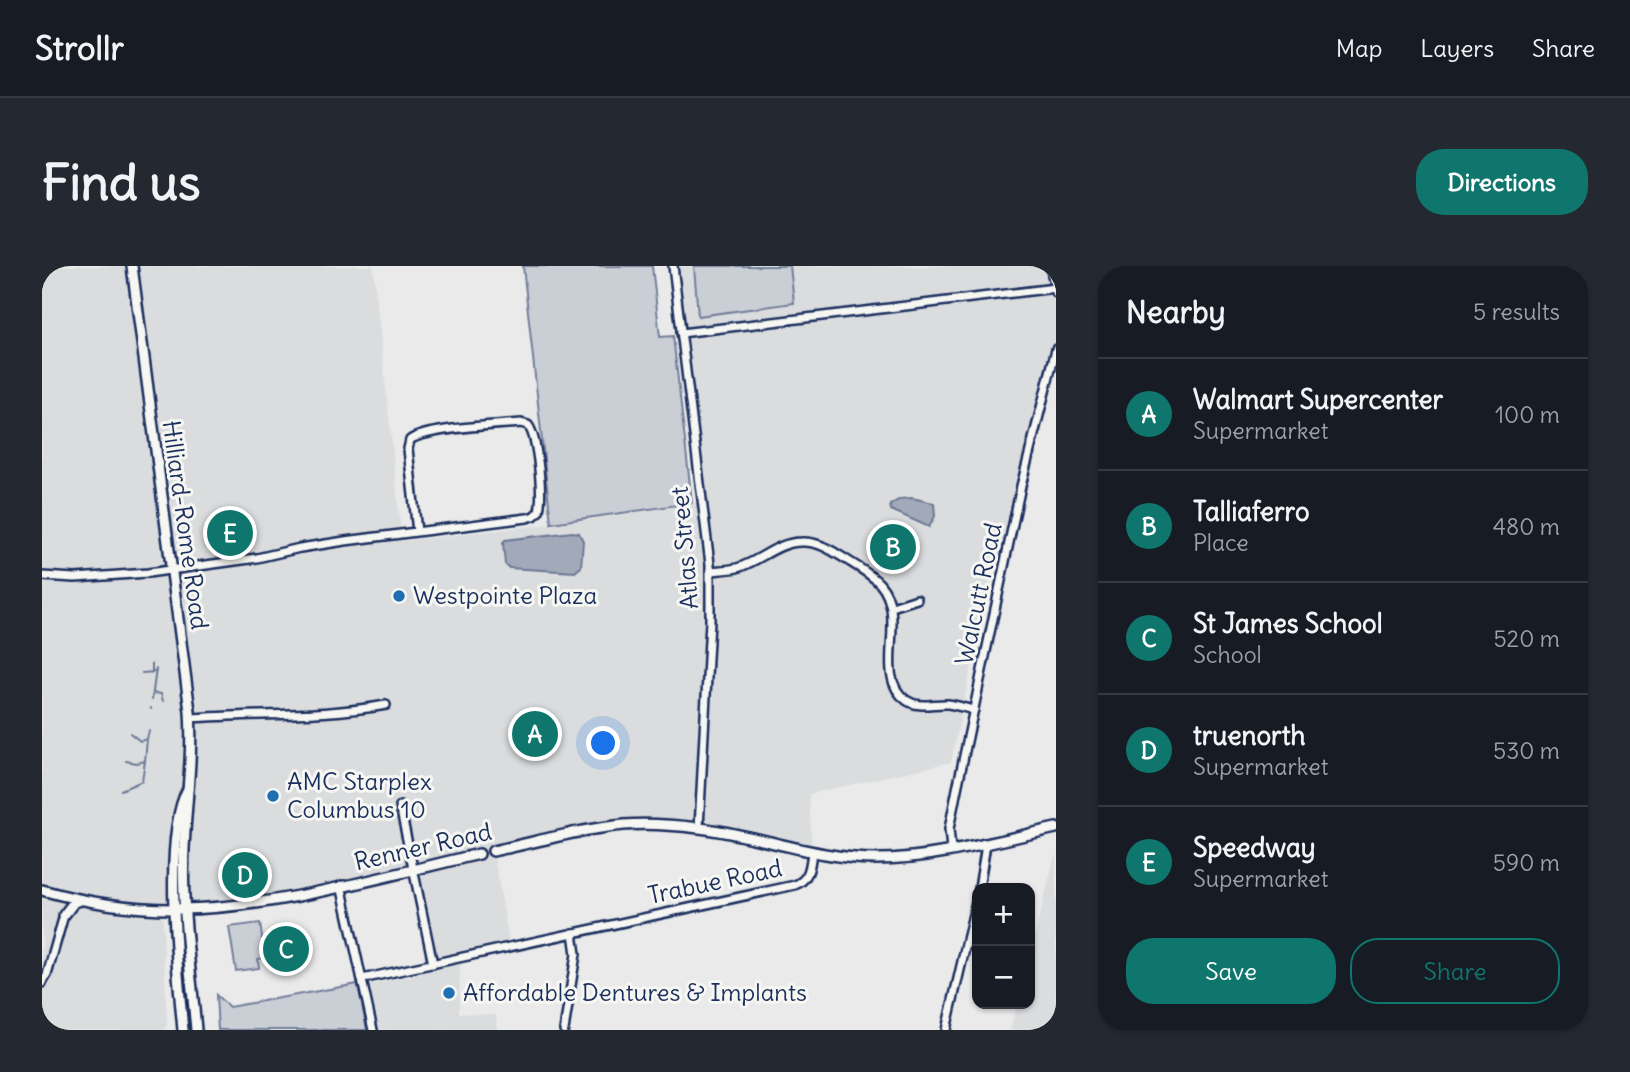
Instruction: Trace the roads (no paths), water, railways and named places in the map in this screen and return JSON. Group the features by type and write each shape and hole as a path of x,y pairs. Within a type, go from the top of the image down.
{"main road":[{"name":"Hilliard-Rome Road","path":"132,266 191,718 189,804 184,850 196,1030"},
{"name":"Hilliard-Rome Road","path":"183,1030 174,865 182,800 188,789"},
{"name":"Renner Road","path":"493,851 623,825 669,825 699,828 812,852"},
{"name":"Trabue Road","path":"812,852 849,858 914,856 1056,828"},
{"name":"Renner Road","path":"42,890 82,899 186,909 265,901 479,854"},
{"path":"57,894 63,901 64,915"},
{"path":"64,915 74,902 82,899"}],"street":[{"name":"Atlas Street","path":"673,266 710,571 710,629 699,828"},
{"path":"681,332 1055,291 1050,266"},
{"name":"Walcutt Road","path":"951,849 949,829 1021,486 1056,349"},
{"path":"42,576 86,577 172,570 257,558 311,546 527,518 534,516 539,511 541,495 534,435 528,425 521,423 468,428 418,435 410,440 408,449 417,532"},
{"path":"710,571 738,568 791,543 815,543 826,547 880,583 892,607 891,674 899,693 914,704 947,704 974,710"},
{"path":"892,607 917,599"},
{"path":"191,718 252,713 304,713 386,705"},
{"path":"400,806 433,964"},
{"path":"980,883 984,843"},
{"name":"Renner Road","path":"479,854 493,851"},
{"name":"Trabue Road","path":"362,979 795,884 807,874 812,852"},
{"path":"341,885 373,1030"},
{"path":"42,982 47,975 64,915"},
{"path":"946,1030 972,918"},
{"path":"564,1030 576,954 573,933"}],"water":[{"path":"912,498 934,503 935,516 929,527 891,510 890,505 900,499"},
{"path":"579,533 583,541 581,567 575,572 509,568 505,564 505,540"}],"waterway":[{"path":"152,664 152,673"},
{"path":"152,699 156,669"},
{"path":"142,673 155,672"},
{"path":"155,693 161,694 163,701"},
{"path":"130,733 140,741 147,739 149,731"},
{"path":"126,761 145,761 147,739"},
{"path":"121,790 142,781 145,761"}],"place":[{"name":"Speedway","path":"230,533"},
{"name":"Talliaferro","path":"893,547"},
{"name":"Westpointe Plaza","path":"399,596"},
{"name":"Walmart Supercenter","path":"535,734"},
{"name":"AMC Starplex Columbus 10","path":"273,796"},
{"name":"truenorth","path":"245,875"},
{"name":"St James School","path":"286,949"},
{"name":"Affordable Dentures & Implants","path":"449,993"}]}
